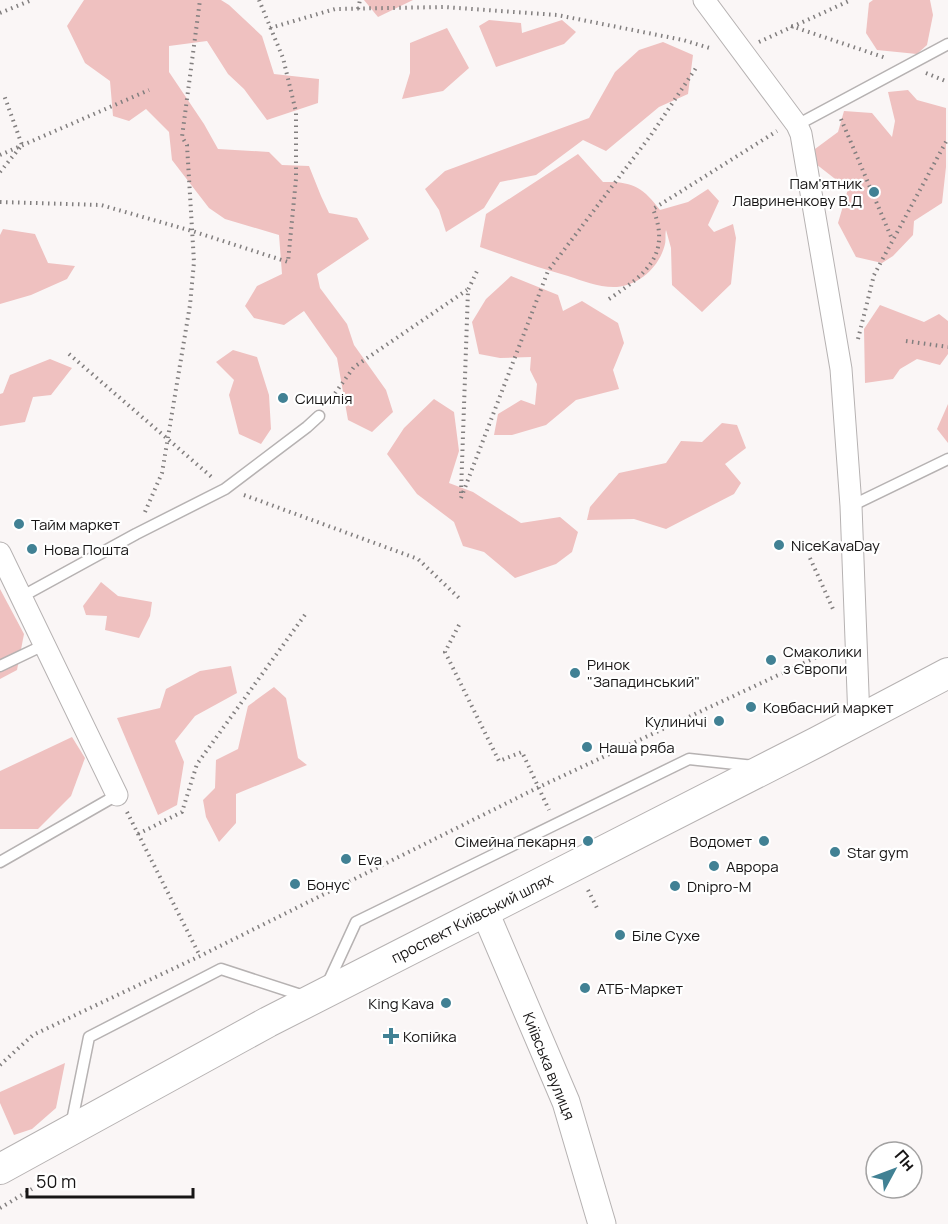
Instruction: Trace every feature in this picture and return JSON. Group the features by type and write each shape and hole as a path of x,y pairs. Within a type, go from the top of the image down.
{"main road":[{"name":"проспект Київський шлях","path":"0,1169 317,997 948,673"}],"street":[{"path":"704,0 742,50 791,126 801,134 841,369 851,506 859,720"},
{"path":"0,553 117,795"},
{"name":"Київська вулиця","path":"485,912 566,1102 602,1224"}],"lane":[{"path":"791,126 948,44"},
{"path":"21,597 136,534 225,489 319,416"},
{"path":"851,506 948,459"},
{"path":"0,666 44,645"},
{"path":"70,1130 89,1037 220,969 317,997 356,922 689,759 766,768"},
{"path":"0,862 117,795"}],"path":[{"path":"0,13 31,0"},
{"path":"136,534 162,473 190,305 194,262 187,145 182,137 200,0"},
{"path":"0,202 100,205 192,231 288,262 296,179 296,112 283,58 259,0"},
{"path":"358,9 360,0"},
{"path":"270,28 335,9 444,7 557,15 683,40 733,54 851,0"},
{"path":"791,27 909,66 948,82"},
{"path":"478,269 468,290 460,498 548,271 651,135 696,68"},
{"path":"0,155 149,90"},
{"path":"4,95 22,145"},
{"path":"835,105 892,240"},
{"path":"609,299 642,276 657,251 660,229 653,209 791,126"},
{"path":"857,344 874,275 948,138"},
{"path":"0,172 22,145"},
{"path":"319,416 354,367 468,290"},
{"path":"906,341 948,347"},
{"path":"810,558 834,611"},
{"path":"138,834 182,812 197,764 307,612"},
{"path":"459,625 445,652 499,761 522,752 539,787"},
{"path":"0,1065 33,1035 200,956 539,787 837,648"},
{"path":"117,795 200,956"},
{"path":"588,890 597,908"},
{"path":"0,1208 32,1189"}],"shaded area":[{"path":"84,0 221,0 262,36 274,74 319,79 318,103 267,120 244,89 228,74 207,41 169,46 169,72 218,149 269,152 282,165 309,166 329,213 357,218 369,239 317,274 320,288 347,324 354,345 386,390 393,412 372,432 348,420 337,358 304,311 284,325 254,318 245,306 257,286 282,274 279,235 225,219 209,208 172,160 169,132 146,109 129,121 113,116 110,81 85,63 67,26"},
{"path":"364,0 413,0 378,17"},
{"path":"873,0 930,0 933,15 927,45 917,54 877,50 866,33 869,3"},
{"path":"489,20 521,23 522,33 562,20 576,32 564,44 496,67 479,26"},
{"path":"447,28 469,68 443,91 402,99 410,73 410,43"},
{"path":"663,42 693,55 688,94 659,107 606,151 583,140 536,175 500,182 484,208 446,232 439,210 425,189 445,171 589,118 615,72 639,50"},
{"path":"908,90 917,100 946,108 946,167 942,203 914,221 913,235 893,256 882,263 856,257 838,223 848,189 816,164 815,149 838,132 844,111 872,113 892,137 895,121 888,92"},
{"path":"578,154 603,182 629,184 636,187 648,196 660,210 688,202 708,189 719,201 708,225 714,232 733,224 736,238 731,284 702,312 672,285 671,248 666,230 662,252 654,267 634,283 617,287 592,284 480,247 486,214"},
{"path":"3,229 35,234 48,263 75,266 67,279 31,295 0,304 0,235"},
{"path":"511,276 558,295 563,311 582,301 618,323 624,343 613,370 619,389 576,400 546,425 512,435 494,435 498,414 521,400 535,405 537,384 530,370 531,357 500,358 479,354 472,322 486,299"},
{"path":"880,305 924,322 939,314 948,321 948,354 940,365 917,359 900,369 893,379 865,383 864,329"},
{"path":"233,350 257,357 269,395 271,429 261,444 239,434 229,395 234,380 216,362"},
{"path":"50,359 72,368 51,395 33,397 25,422 0,426 0,394 3,393 10,375"},
{"path":"434,399 454,412 459,451 449,483 473,492 521,523 560,517 578,532 572,552 556,564 515,578 484,552 463,546 454,522 417,494 387,454 404,428"},
{"path":"948,404 948,443 937,429"},
{"path":"722,423 737,425 746,448 725,464 741,483 734,494 666,529 634,519 587,520 590,507 619,473 666,463 681,441 702,442"},
{"path":"101,582 118,596 152,602 150,616 139,638 105,630 107,616 86,615 83,606"},
{"path":"0,589 24,634 17,670 0,679"},
{"path":"231,666 237,693 195,716 175,741 184,762 177,805 158,815 117,718 160,708 166,689 200,671"},
{"path":"274,687 286,698 298,758 307,765 236,794 236,823 219,842 206,817 203,800 215,788 216,760 238,749 248,706"},
{"path":"72,737 85,758 71,796 38,829 0,829 0,771"},
{"path":"65,1063 56,1108 32,1129 14,1135 0,1103 0,1092"}],"place":[{"name":"Пам'ятник Лавриненкову В.Д","path":"874,192"},
{"name":"Сицилія","path":"283,398"},
{"name":"Тайм маркет","path":"19,524"},
{"name":"NiceKavaDay","path":"779,545"},
{"name":"Нова Пошта","path":"32,549"},
{"name":"Смаколики з Європи","path":"771,660"},
{"name":"Ринок \"Западинський\"","path":"575,673"},
{"name":"Ковбасний маркет","path":"751,707"},
{"name":"Кулиничі","path":"719,721"},
{"name":"Наша ряба","path":"587,747"},
{"name":"Сімейна пекарня","path":"588,841"},
{"name":"Водомет","path":"764,841"},
{"name":"Star gym","path":"835,852"},
{"name":"Eva","path":"346,859"},
{"name":"Аврора","path":"714,866"},
{"name":"Бонус","path":"295,884"},
{"name":"Dnipro-M","path":"675,886"},
{"name":"Біле Сухе","path":"620,935"},
{"name":"АТБ-Маркет","path":"585,988"},
{"name":"King Kava","path":"446,1003"},
{"name":"Копійка","path":"391,1036"}]}
